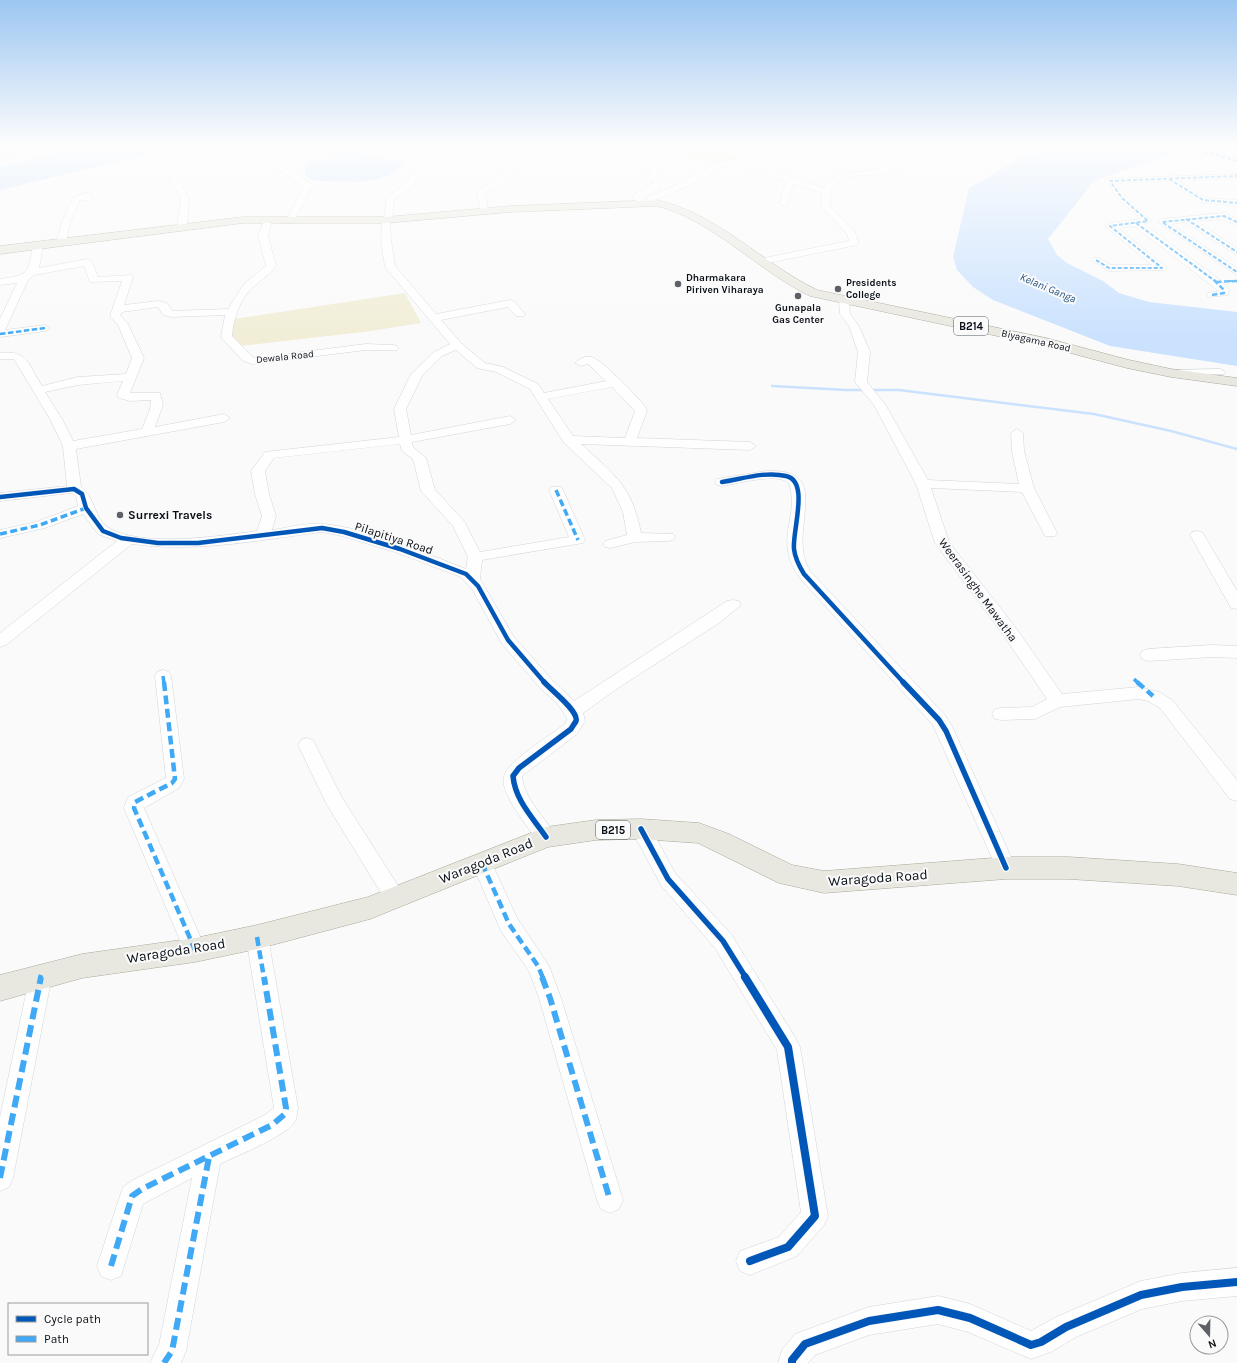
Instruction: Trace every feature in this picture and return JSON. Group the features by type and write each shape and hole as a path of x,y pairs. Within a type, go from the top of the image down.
{"main road":[{"name":"Biyagama Road","path":"0,250 182,226 243,220 387,220 492,211"},
{"name":"Biyagama Road","path":"680,211 709,225 803,289 844,300 868,303 1046,342 1127,364 1172,373 1237,382"},
{"name":"Waragoda Road","path":"0,988 41,975 82,966 195,950 257,937 370,908 546,837 596,830 641,829 699,833 720,841 788,876 824,882 1006,868 1069,868 1178,875 1237,884"}],"street":[{"path":"61,243 66,222 71,211"},
{"path":"182,226 184,211"},
{"path":"290,220 295,211"},
{"path":"388,211 386,240 390,267 457,345 481,366 499,369 534,386 569,440 618,487 630,512 635,538"},
{"path":"762,261 854,243 851,233 829,211"},
{"path":"1096,260 1109,268 1162,268 1110,226 1148,221 1135,211"},
{"path":"1237,222 1224,216 1162,222 1237,272"},
{"path":"1186,219 1237,252"},
{"name":"Dewala Road","path":"268,220 263,236 271,266 247,286 226,328 226,337 247,359 252,361 366,347 393,348"},
{"path":"1136,223 1216,282 1224,290 1224,294 1212,295"},
{"path":"0,330 28,275 38,246"},
{"path":"0,282 87,262 94,280 128,278 115,316 123,324 138,358 129,376 123,395 156,396 158,400 155,412 149,424 148,432"},
{"path":"1216,282 1237,281"},
{"name":"Weerasinghe Mawatha","path":"844,300 845,314 854,326 864,352 862,382 879,404 923,484 942,543 1010,632 1057,701"},
{"path":"117,309 158,304 164,305 167,313 172,314 233,312"},
{"path":"434,318 510,304 520,314"},
{"path":"0,334 45,328"},
{"path":"457,345 438,354 417,374 400,409 407,448 419,458 428,491 459,524 475,556 473,579"},
{"path":"0,356 12,355 18,357 39,390 69,446 74,489 0,497"},
{"path":"581,363 589,360 599,368 641,411 630,441"},
{"path":"1172,373 1220,372"},
{"path":"39,390 78,381 129,376"},
{"path":"542,398 614,383"},
{"path":"69,446 224,418"},
{"path":"263,536 269,516 262,494 258,471 270,454 405,440 510,420"},
{"path":"1017,433 1018,451 1027,488 1050,533"},
{"path":"569,440 630,441 704,446 750,446"},
{"path":"722,482 779,474 790,477 796,482 798,491 794,542 795,555 799,566 804,574 939,720 946,731 1006,868"},
{"path":"923,484 1027,488"},
{"name":"Pilapitiya Road","path":"74,489 82,494 86,508 103,531 111,535 129,539 158,543 198,543 263,536 308,528 332,529 407,551 456,569 473,579 508,640 547,685 563,699 573,711"},
{"path":"475,556 578,540 556,490"},
{"path":"0,534 34,526 86,508"},
{"path":"1197,534 1237,604"},
{"path":"610,544 635,538 668,538"},
{"path":"0,641 129,539"},
{"path":"546,837 520,800 514,786 514,776 519,768 555,742 570,729 576,721 573,711 606,686 699,630 733,605"},
{"path":"1148,655 1207,645 1237,652"},
{"path":"163,676 175,779 172,783 135,802 134,808 195,950"},
{"path":"1134,679 1153,696 1166,704 1237,794"},
{"path":"1001,714 1035,713 1057,701 1139,693 1153,696"},
{"path":"307,745 334,800 395,898"},
{"path":"641,829 668,879 723,941 788,1047 815,1216 788,1247 750,1261"},
{"path":"482,863 509,924 538,966 550,998 610,1200"},
{"path":"111,1266 132,1196 142,1189 272,1125 285,1114 286,1108 257,937"},
{"path":"0,1178 41,975"},
{"path":"164,1363 172,1351 209,1157"},
{"path":"792,1363 792,1360 806,1344 868,1320 938,1310 970,1318 1031,1345 1041,1342 1066,1327 1141,1295 1182,1287 1237,1282"}],"shaded area":[{"path":"405,293 421,323 371,331 240,346 231,336 234,319"}],"water":[{"name":"Kelani Ganga","path":"964,211 1071,211 1048,239 1057,255 1067,263 1103,281 1119,293 1149,302 1237,312 1237,366 1110,346 993,300 973,287 957,270 953,257"}],"waterway":[{"path":"772,386 846,390 899,390 1094,414 1171,431 1237,449"}],"marked path":[{"path":"1096,260 1109,268 1162,268 1110,226 1148,221 1136,211"},
{"path":"1237,222 1224,216 1162,222 1237,272"},
{"path":"1186,219 1237,252"},
{"path":"1136,223 1216,282 1224,290 1224,293 1212,295"},
{"path":"1216,282 1237,281"},
{"path":"0,334 45,328"},
{"path":"556,490 578,540"},
{"path":"0,534 40,525 86,508"},
{"path":"163,676 175,779 172,783 135,802 134,808 195,950"},
{"path":"1134,679 1153,696"},
{"path":"482,863 509,924 538,966 550,998 610,1200"},
{"path":"111,1266 132,1196 142,1189 272,1125 285,1114 286,1108 257,937"},
{"path":"0,1178 41,975"},
{"path":"164,1363 172,1351 209,1157"}],"cycle path":[{"path":"722,482 774,475 785,475 796,482 799,497 794,547 799,565 804,574 939,720 946,731 1006,868"},
{"path":"0,497 74,489 82,494 86,508 103,531 121,538 158,543 198,543 322,528 344,532 400,549 466,574 478,586 508,640 547,685 563,699 576,717 576,721 571,729 519,768 513,776 514,786 520,800 546,837"},
{"path":"641,829 668,879 723,941 788,1047 815,1216 788,1247 750,1261"},
{"path":"792,1363 792,1360 805,1344 869,1321 938,1310 970,1318 1031,1345 1041,1342 1066,1327 1141,1295 1182,1287 1237,1282"}],"place":[{"name":"Dharmakara Piriven Viharaya","path":"678,284"},
{"name":"Presidents College","path":"838,289"},
{"name":"Gunapala Gas Center","path":"798,296"},
{"name":"Surrexi Travels","path":"120,515"}]}
